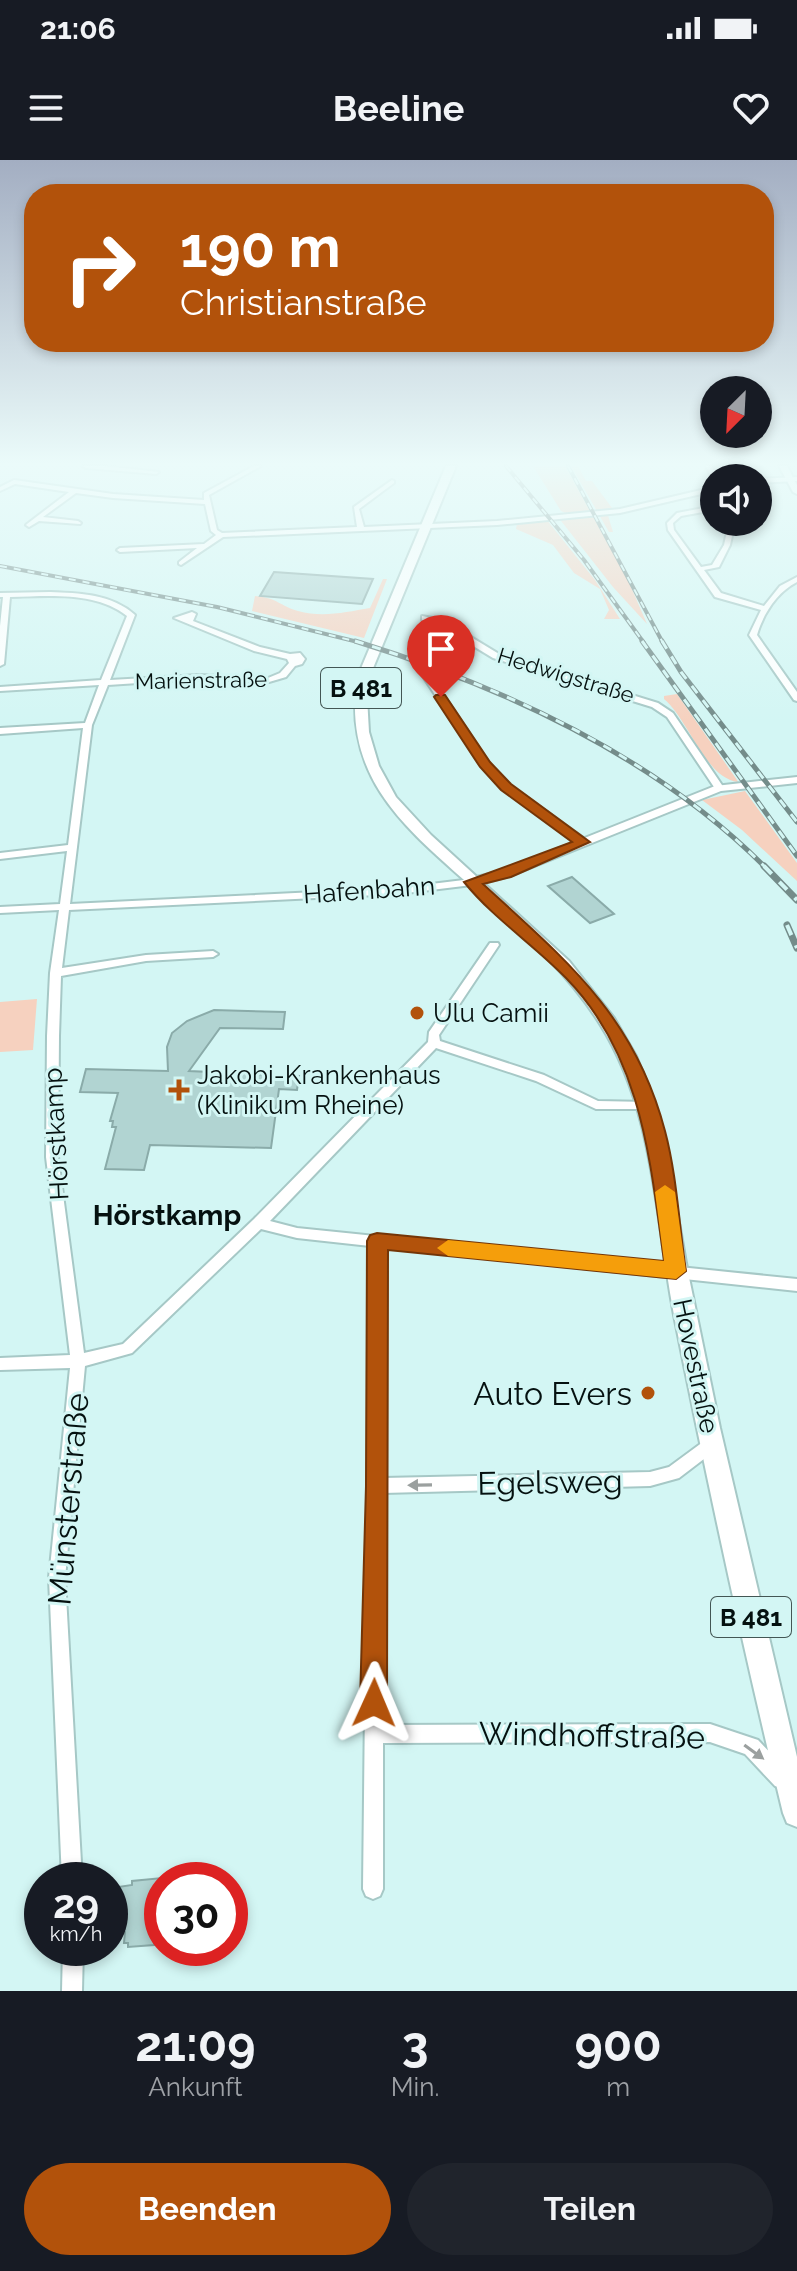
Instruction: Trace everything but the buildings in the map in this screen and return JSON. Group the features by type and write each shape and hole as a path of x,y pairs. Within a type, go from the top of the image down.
{"main road":[{"name":"B 481","path":"415,551 363,678 359,715 369,760 389,799 472,882"},
{"name":"Hovestraße","path":"472,882 561,962 592,998 635,1070 648,1106 656,1132 676,1271 712,1444 794,1801"}],"street":[{"path":"181,563 197,551"},
{"path":"687,551 718,595 767,609"},
{"path":"698,569 715,567 723,551"},
{"path":"797,579 790,581 767,609 753,635 797,698"},
{"path":"0,664 3,595"},
{"name":"Hörstkamp","path":"3,595 78,595 131,613 129,627 102,684 88,725 56,973 50,1120 78,1361"},
{"name":"Hedwigstraße","path":"425,618 440,622 496,656 655,705 670,715 719,788"},
{"name":"Marienstraße","path":"0,689 199,677 269,680 283,675 292,660 189,622"},
{"path":"426,675 485,764 506,787 583,842"},
{"path":"0,731 88,725"},
{"name":"Hafenbahn","path":"67,906 398,891 472,882 506,874 719,788 797,780"},
{"path":"0,856 71,848"},
{"path":"0,910 67,906"},
{"name":"Münsterstraße","path":"71,1862 57,1578 76,1414 78,1361 127,1349 259,1223 433,1042 494,945"},
{"path":"56,973 146,958 213,954"},
{"path":"433,1042 540,1078 596,1105 648,1106"},
{"path":"259,1223 297,1233 797,1285"},
{"path":"373,1889 378,1486 377,1241"},
{"path":"0,1364 78,1361"},
{"name":"Egelsweg","path":"378,1486 650,1479 673,1473 712,1444"},
{"name":"Windhoffstraße","path":"373,1734 710,1733 751,1747 794,1801"},
{"path":"72,1991 73,1966"}],"shaded area":[{"path":"558,551 572,551 595,580 620,619 604,619 609,610 600,589 574,573"},
{"path":"585,551 612,551 647,624"},
{"path":"383,579 387,579 364,638 252,611 255,596 316,614 370,608"},
{"path":"677,694 738,782 726,778 707,760 664,699 664,696"},
{"path":"745,791 797,863 797,881 742,830 702,800"},
{"path":"37,999 33,1050 0,1052 0,1002"}],"railway":[{"path":"577,551 644,643"},
{"path":"614,551 663,643"},
{"path":"0,566 217,607 359,642"},
{"path":"642,641 797,856"},
{"path":"662,641 681,672 797,822"},
{"path":"359,642 466,680 575,730 676,792 723,828 765,867"},
{"path":"765,867 797,900"},
{"path":"787,925 797,948"}],"slow traffic":[{"path":"448,1248 676,1271 665,1192"}],"place":[{"name":"Ulu Camii","path":"417,1013"},
{"name":"Jakobi-Krankenhaus (Klinikum Rheine)","path":"179,1090"},
{"name":"Auto Evers","path":"648,1393"}],"district":[{"name":"Hörstkamp","path":"167,1215"}],"route":[{"path":"374,1703 378,1486 377,1241 676,1271 656,1132 635,1070 610,1025 575,977 472,882 506,874 583,842 506,787 485,764 441,697"}]}
